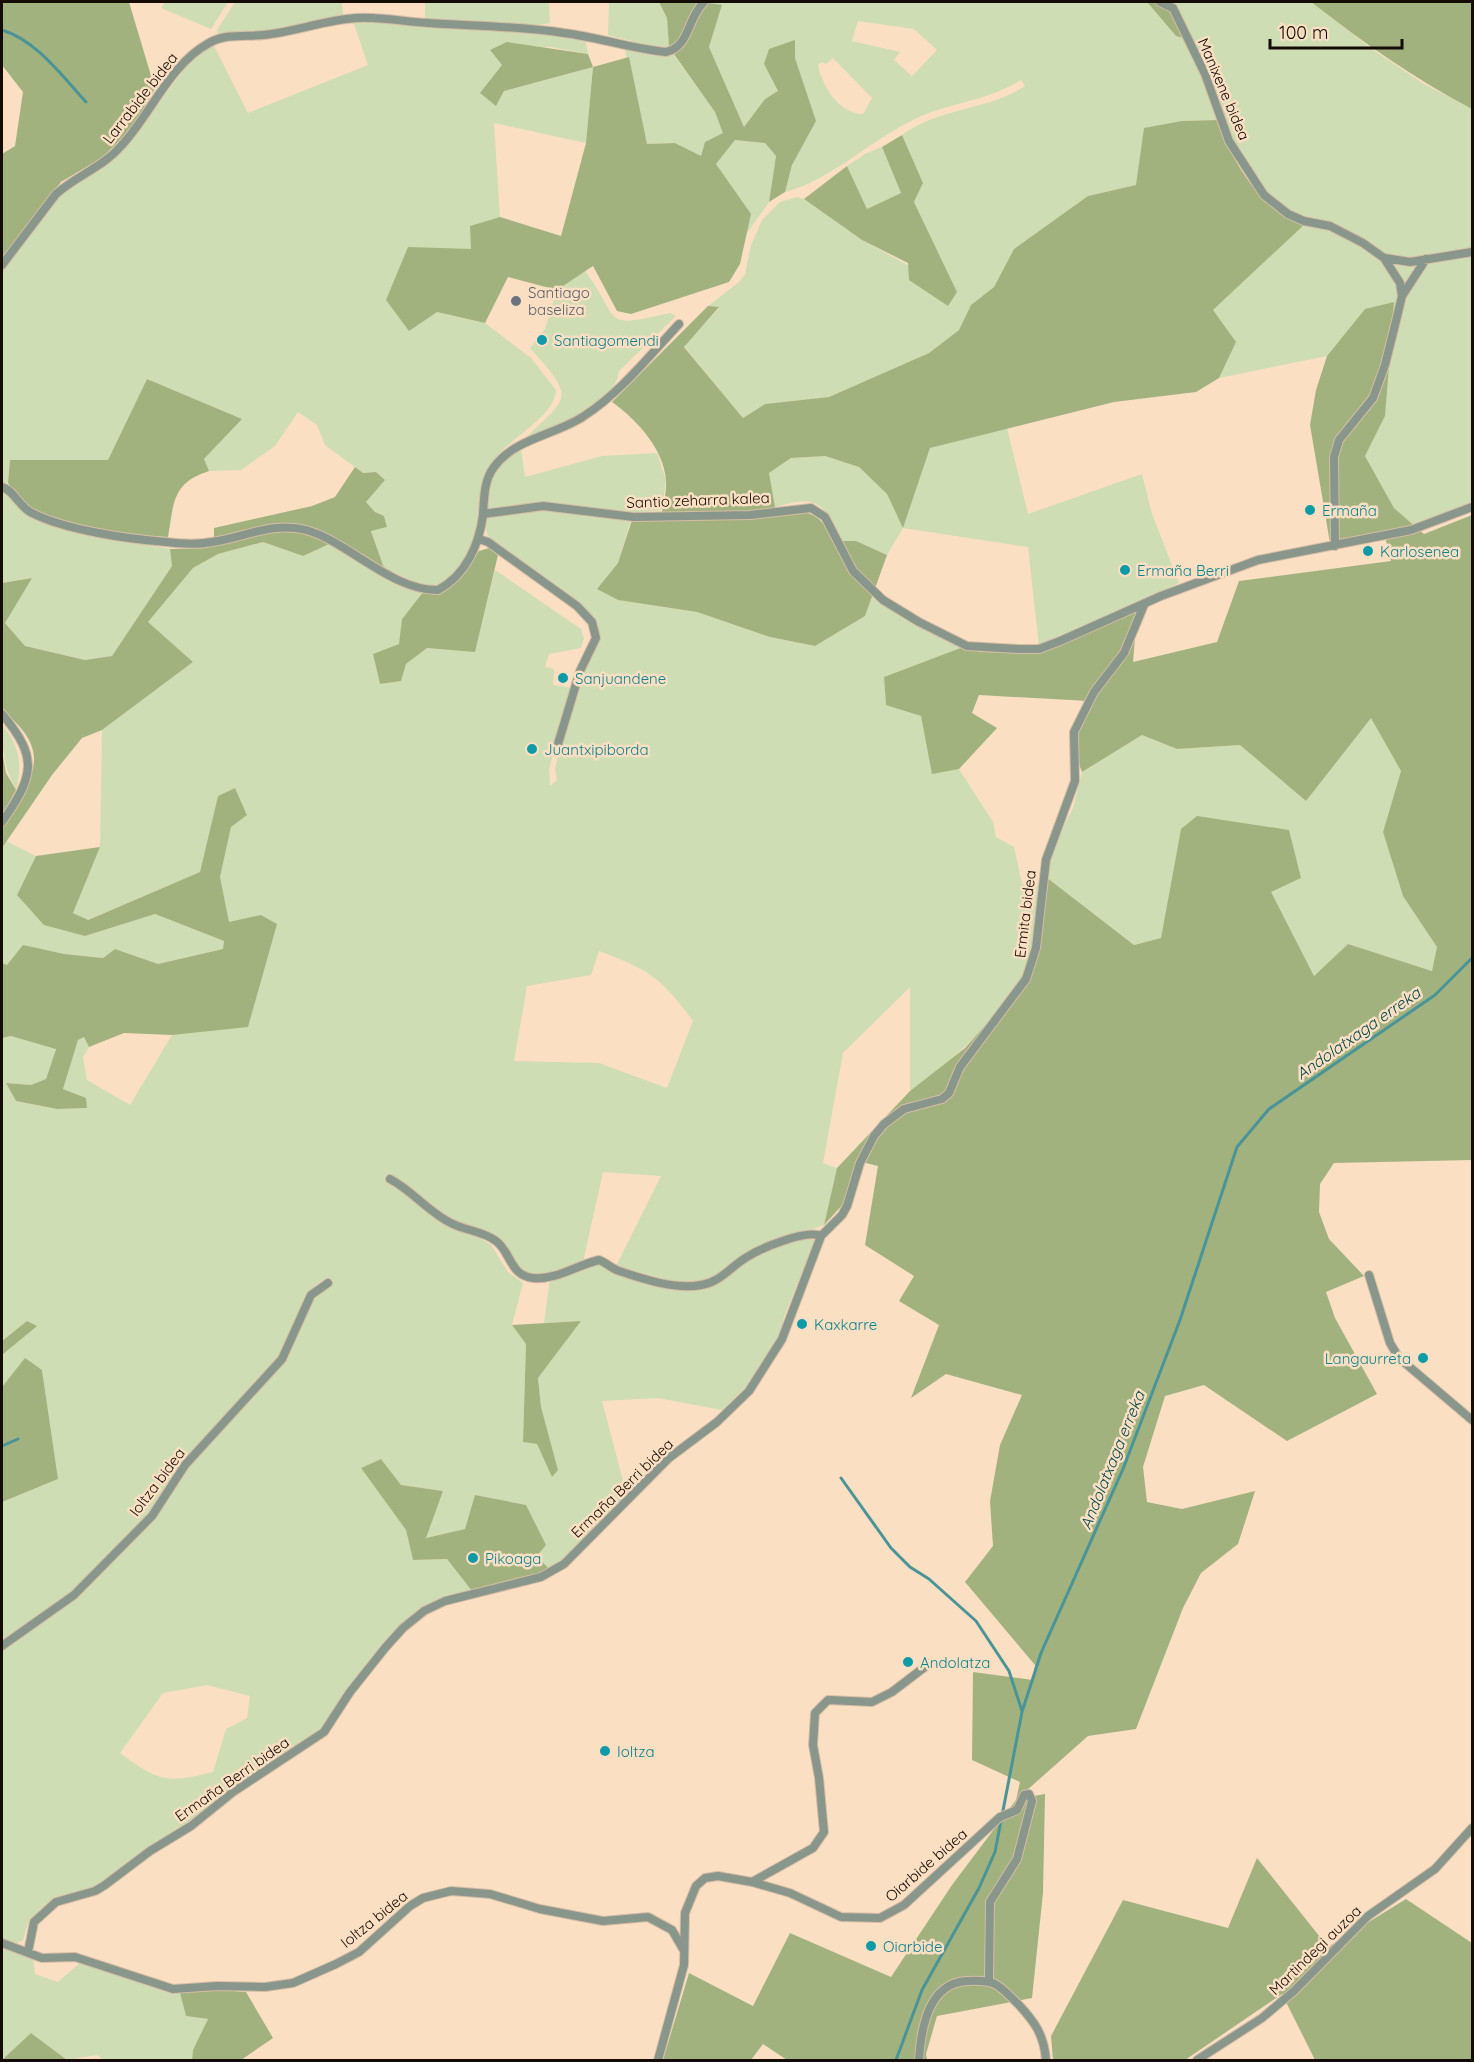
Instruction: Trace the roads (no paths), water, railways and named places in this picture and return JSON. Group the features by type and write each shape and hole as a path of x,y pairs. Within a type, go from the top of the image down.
{"street":[{"name":"Larrabide bidea","path":"2,265 56,195 67,184 106,161 121,147 184,63 208,43 218,39 240,35 269,35 342,20 390,18 426,23 494,25 563,32 666,52 677,50 683,43 693,15 704,2"},
{"name":"Manixene bidea","path":"1160,2 1173,8 1205,74 1230,141 1264,195 1288,214 1342,231 1384,258 1398,276 1402,296"},
{"path":"1384,258 1410,262 1473,252"},
{"path":"1335,546 1335,452 1339,440 1373,398 1386,365 1402,296 1426,259"},
{"path":"2,487 11,492 24,508 61,524 165,542 213,542 273,528 308,530 384,572 429,590 438,590 456,576 467,562 479,539 487,481 502,456 520,445 585,416 611,394 679,324"},
{"name":"Santio zeharra kalea","path":"483,514 543,506 624,517 750,515 811,508 825,517 853,571 884,600 919,622 967,646 980,649 1039,649 1144,605"},
{"path":"1144,605 1258,560 1412,530 1473,507"},
{"path":"479,539 488,542 577,606 586,614 596,630 596,638 580,671 558,744"},
{"name":"Ermita bidea","path":"821,1236 848,1206 860,1163 874,1136 884,1124 904,1109 942,1099 949,1093 960,1067 1026,979 1036,948 1046,860 1075,781 1073,742 1078,720 1094,692 1124,653 1144,605"},
{"path":"2,714 24,744 28,758 28,771 18,795 2,822"},
{"path":"390,1179 406,1188 454,1225 473,1230 497,1242 512,1266 533,1278 556,1275 599,1260 617,1271 641,1277 676,1285 702,1285 723,1277 740,1262 766,1247 809,1234 821,1236"},
{"name":"Ermaña Berri bidea","path":"28,1953 34,1922 51,1906 105,1885 150,1851 191,1826 233,1792 324,1731 342,1702 385,1648 424,1611 446,1601 541,1577 564,1564 669,1458 717,1422 749,1391 782,1339 821,1236"},
{"path":"1369,1275 1390,1342 1399,1358 1473,1420"},
{"name":"Ioltza bidea","path":"2,1646 74,1595 152,1516 185,1465 282,1359 311,1295 328,1283"},
{"path":"752,1882 813,1848 824,1832 819,1778 813,1745 815,1713 828,1700 872,1702 892,1692 930,1663"},
{"name":"Oiarbide bidea","path":"658,2061 684,1965 685,1913 696,1886 705,1878 718,1876 752,1882 790,1893 841,1917 880,1918 904,1905 1004,1815 1017,1810 1024,1795 1029,1794 1032,1801 1017,1859 990,1902 989,1979"},
{"name":"Martindegi auzoa","path":"1197,2061 1262,2018 1294,1991 1368,1916 1436,1869 1473,1828"},
{"name":"Ioltza bidea","path":"2,1943 42,1958 75,1957 173,1989 217,1986 265,1987 293,1983 359,1952 410,1906 423,1898 451,1891 490,1894 540,1909 603,1921 648,1917 672,1930 684,1951"},
{"path":"919,2061 923,2027 939,1994 954,1982 989,1979 1000,1985 1036,2023 1045,2046 1046,2061"}],"waterway":[{"path":"2,30 26,42 37,51 86,102"},
{"name":"Andolatxaga erreka","path":"896,2060 922,1990 979,1888 995,1852 1022,1712 1041,1653 1123,1469 1180,1320 1237,1147 1269,1109 1435,995 1472,958"},
{"path":"2,1446 18,1439"},
{"path":"841,1478 891,1548 910,1567 929,1579 976,1621 1009,1671 1022,1711"}],"place":[{"name":"Santiago baseliza","path":"516,301"},
{"name":"Santiagomendi","path":"542,340"},
{"name":"Ermaña","path":"1310,510"},
{"name":"Karlosenea","path":"1368,551"},
{"name":"Ermaña Berri","path":"1125,570"},
{"name":"Sanjuandene","path":"563,678"},
{"name":"Juantxipiborda","path":"532,749"},
{"name":"Kaxkarre","path":"802,1324"},
{"name":"Langaurreta","path":"1423,1358"},
{"name":"Pikoaga","path":"473,1558"},
{"name":"Andolatza","path":"908,1662"},
{"name":"Ioltza","path":"605,1751"},
{"name":"Oiarbide","path":"871,1946"}]}
